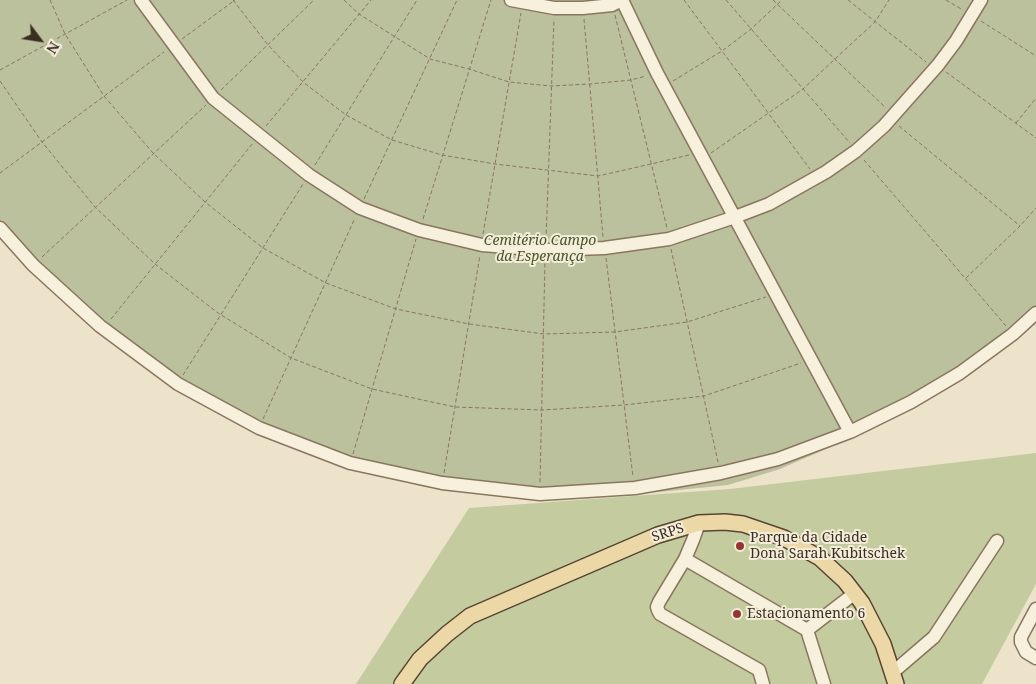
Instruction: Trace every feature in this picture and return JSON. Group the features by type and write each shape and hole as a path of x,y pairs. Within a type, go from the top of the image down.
{"main road":[{"name":"SRPS","path":"402,684 420,659 470,616 658,535 699,523 725,522 743,524 784,538 820,558 846,581 862,603 883,644 894,679"}],"lane":[{"path":"141,0 213,98 309,175 360,208 419,230 482,245 546,250 604,248 669,239 769,204 816,178 856,150 892,117 956,41 981,0"},
{"path":"511,0 554,8 584,8 612,5 622,0 664,87 850,432"},
{"path":"0,228 33,265 103,328 178,384 259,428 350,463 442,482 540,494 635,488 720,473 778,459 850,432 910,402 960,373 1013,334 1036,313"},
{"path":"699,523 685,559 659,602 658,612 758,670 763,684"},
{"path":"894,679 934,636 997,541"},
{"path":"685,559 807,630 824,684"},
{"path":"807,630 855,593"},
{"path":"1036,609 1033,624 1020,642 1026,652 1036,658"}],"path":[{"path":"50,0 65,34 104,96 153,153 205,202 263,248 326,283 396,309 469,324 544,334 615,332 688,322 776,294"},
{"path":"0,70 127,0"},
{"path":"0,173 234,0 268,45 303,82 346,115 392,140 442,155 495,164 598,176 701,155 769,114 803,89 875,22 889,0"},
{"path":"33,265 213,98 314,0"},
{"path":"344,0 359,14 430,59 509,82 551,86 590,84 631,80 657,73"},
{"path":"103,328 371,0"},
{"path":"178,384 417,0"},
{"path":"684,0 816,178"},
{"path":"726,0 1013,334"},
{"path":"773,0 892,117 1020,226"},
{"path":"664,87 722,51 751,29 782,0"},
{"path":"848,0 936,67 1036,138"},
{"path":"946,0 1036,56"},
{"path":"0,81 42,142 95,207 155,264 221,315 292,358 372,389 455,407 542,410 624,405 704,396 811,360"},
{"path":"1016,123 1036,98"},
{"path":"966,278 1036,208"}],"green space":[{"name":"Cemitério Campo da Esperança","path":"0,0 1036,0 1036,320 945,387 851,438 780,469 728,485 659,492 549,499 529,498 425,487 334,463 182,392 135,361 72,310 0,236"},
{"name":"Parque da Cidade Dona Sarah Kubitschek","path":"1036,453 1036,584 982,684 356,684 469,508 730,489"}],"place":[{"name":"Parque da Cidade Dona Sarah Kubitschek","path":"740,546"},
{"name":"Estacionamento 6","path":"737,614"}]}
